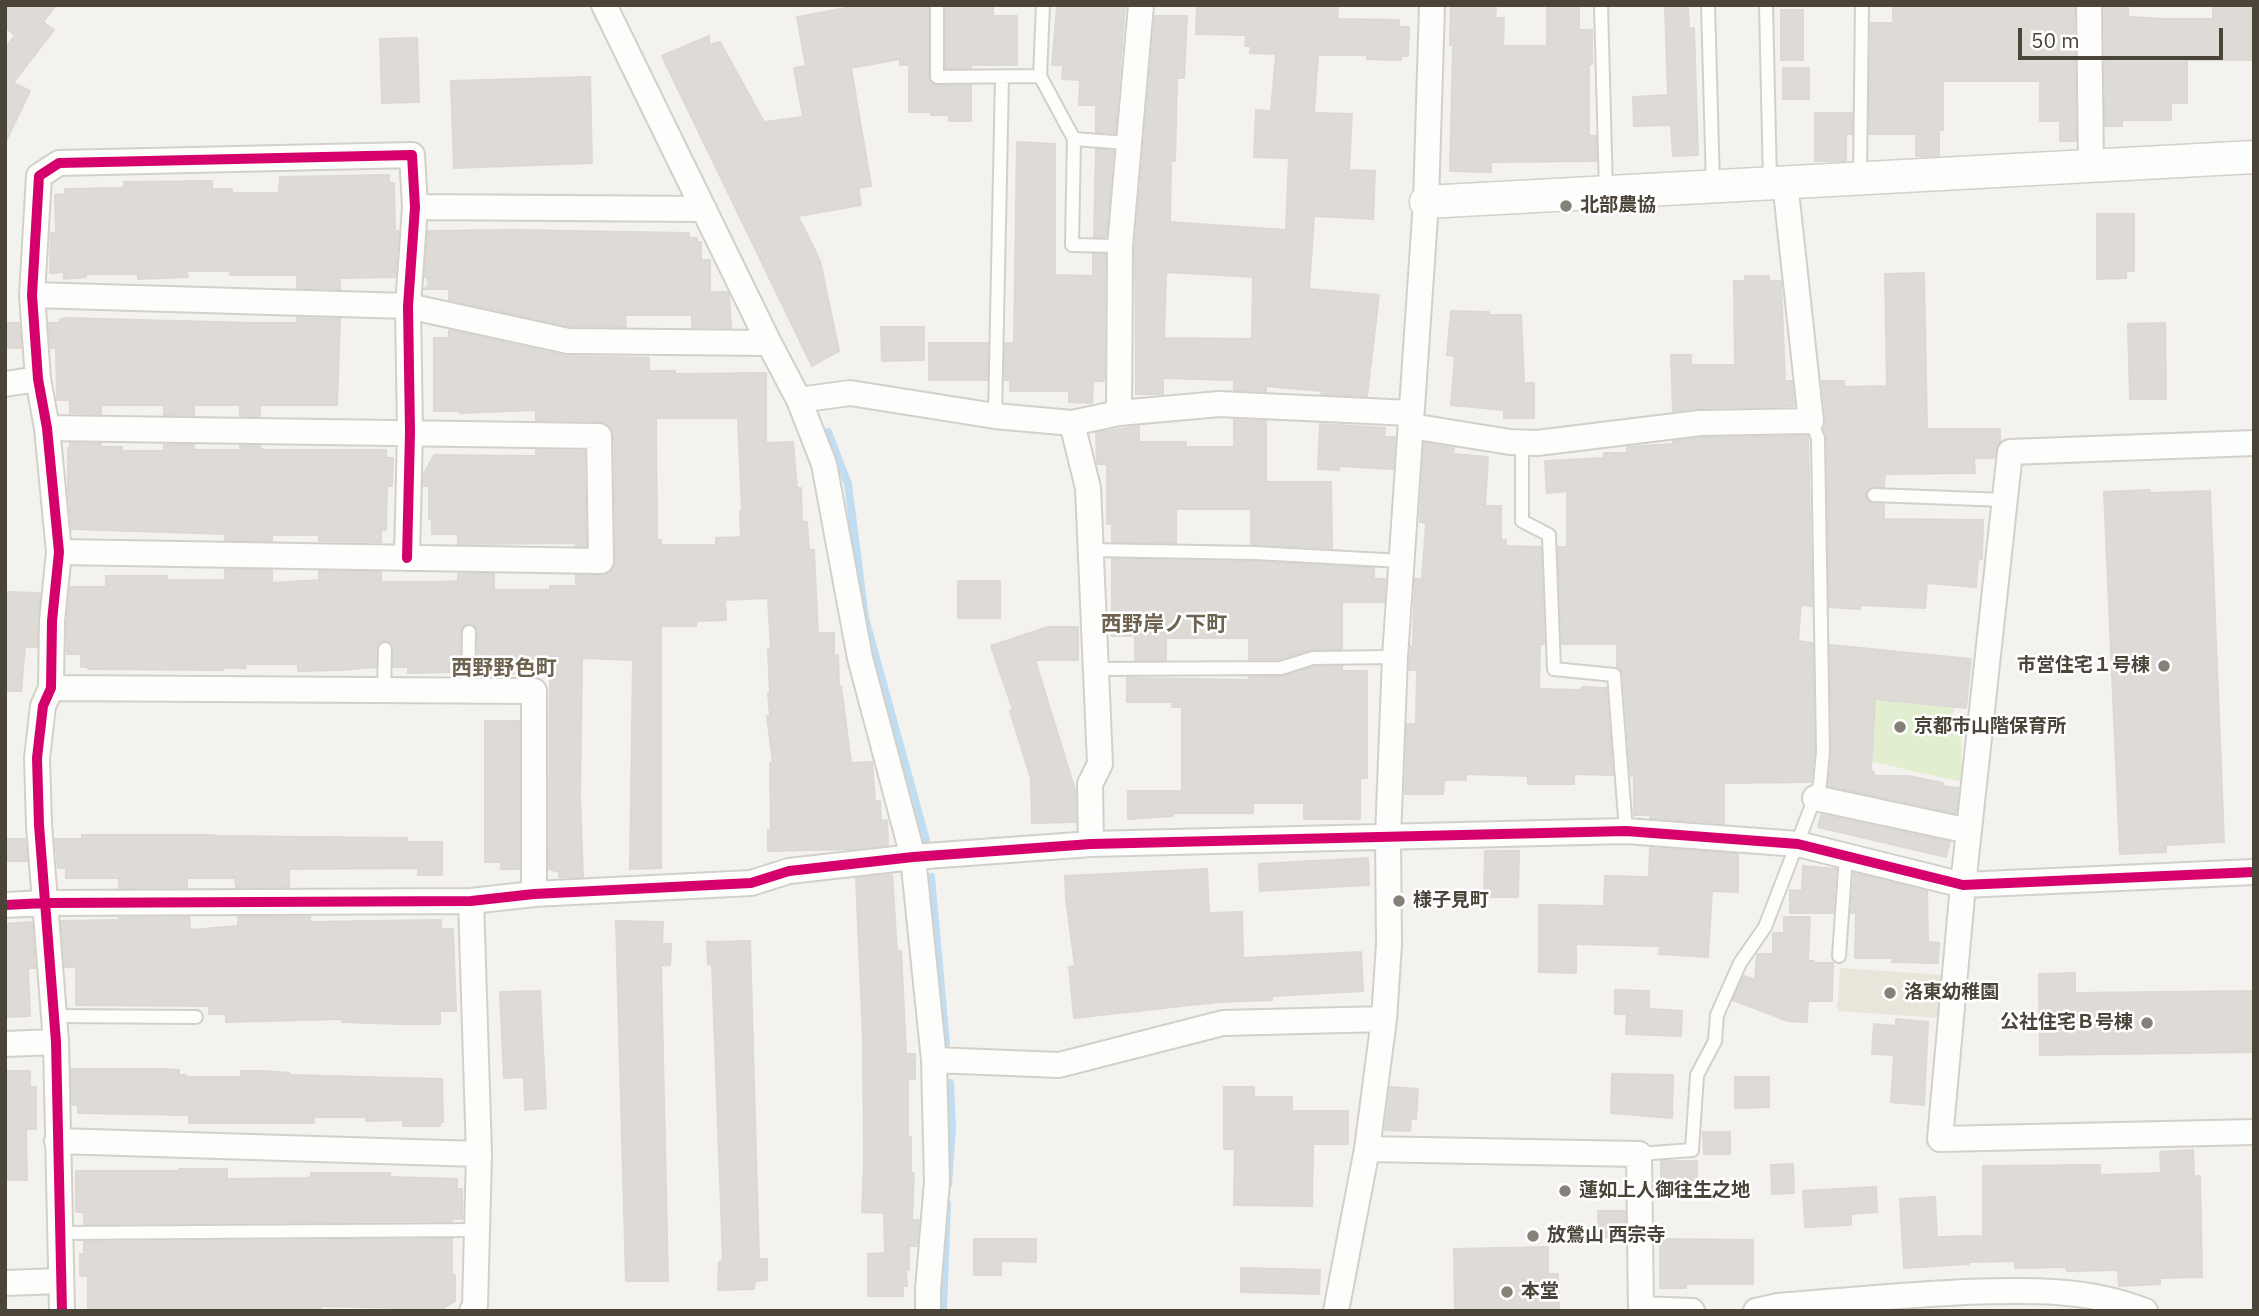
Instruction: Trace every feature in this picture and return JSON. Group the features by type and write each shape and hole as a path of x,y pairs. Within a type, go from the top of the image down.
{"street":[{"path":"604,5 799,400 824,464 860,658 913,857 934,1060 937,1182 928,1311"},
{"path":"1119,413 1120,246 1141,5"},
{"path":"1336,1311 1367,1149 1384,1019 1389,944 1388,836 1395,657 1426,202 1432,5"},
{"path":"2089,5 2091,165"},
{"path":"62,1311 56,1042 38,825 37,758 43,706 51,688 52,621 59,552 47,428 38,379 32,295 38,176 59,163 412,155 415,207 408,306 410,432 407,558"},
{"path":"1426,202 2254,157"},
{"path":"799,400 850,393 995,416 1072,423 1119,413 1219,404 1411,419 1537,443 1700,423 1811,421 1778,183"},
{"path":"415,207 704,209"},
{"path":"32,295 408,306 568,341 769,343"},
{"path":"5,384 38,379"},
{"path":"1072,423 1088,488 1100,764 1090,784 1091,844"},
{"path":"47,428 599,436 601,561 59,552"},
{"path":"2254,443 2010,453 1963,885 1940,1139 2254,1132"},
{"path":"51,688 534,691 534,894"},
{"path":"1815,798 1969,831"},
{"path":"5,905 46,902 471,901 534,894 751,883 789,871 913,857 1091,844 1626,831 1798,844 1963,885 2254,872"},
{"path":"471,901 479,1154 475,1306 472,1311"},
{"path":"934,1060 1059,1065 1223,1023 1384,1019"},
{"path":"5,1044 56,1042"},
{"path":"57,1140 479,1154"},
{"path":"1367,1149 1639,1154 1641,1310 1692,1311"},
{"path":"5,1283 61,1281"},
{"path":"1756,1311 1778,1306 1926,1294 2034,1290 2117,1300 2145,1311"}],"lane":[{"path":"937,5 937,77 1040,76"},
{"path":"1043,5 1040,76 1074,139 1072,244 1120,246"},
{"path":"1601,5 1606,192"},
{"path":"1708,5 1713,186"},
{"path":"1766,5 1778,183"},
{"path":"1860,178 1862,5"},
{"path":"995,416 1002,77"},
{"path":"1074,139 1127,143"},
{"path":"1639,1154 1692,1150 1697,1075 1715,1041 1717,1015 1740,963 1765,927 1820,783 1823,751 1818,438 1811,421"},
{"path":"1522,442 1522,521 1549,535 1553,669 1614,675 1626,831"},
{"path":"1874,495 2004,500"},
{"path":"1090,550 1255,553 1402,561"},
{"path":"468,691 469,632"},
{"path":"384,691 385,649"},
{"path":"1095,669 1281,668 1313,658 1395,657"},
{"path":"1839,956 1846,856"},
{"path":"54,1016 196,1017"},
{"path":"60,1233 477,1230"}],"shaded area":[{"name":"洛東幼稚園","path":"1840,968 1943,975 1940,1018 1837,1011"}],"green space":[{"path":"1872,699 1954,707 1949,733 1961,736 1962,782 1873,762"}],"building":[{"path":"5,5 56,5 43,22 54,30 13,83 30,91 5,143 5,48 15,35 5,27"},
{"path":"862,5 928,5 929,81 937,86 971,85 971,121 949,121 949,115 931,115 931,112 909,112 909,65 900,65 900,59 851,68 871,186 858,188 861,205 798,216 820,261 839,351 812,366 662,56 709,36 709,45 720,42 764,122 803,117 794,68 806,66 797,17"},
{"path":"946,5 993,5 993,16 1017,16 1017,65 946,68"},
{"path":"1057,5 1125,5 1115,133 1096,132 1096,105 1079,105 1080,80 1062,79 1063,65 1052,65"},
{"path":"1197,5 1338,5 1337,19 1399,20 1398,27 1409,27 1408,56 1401,56 1401,60 1367,59 1367,55 1318,55 1314,113 1352,114 1349,170 1375,171 1373,219 1314,216 1309,289 1379,295 1367,396 1321,394 1322,391 1266,386 1266,391 1234,390 1234,380 1163,378 1163,394 1136,394 1135,247 1155,16 1187,16 1184,78 1177,78 1170,222 1286,230 1289,158 1254,157 1256,110 1271,111 1276,54 1250,53 1251,46 1245,46 1246,35 1196,34","holes":["1166,272 1253,277 1252,339 1164,338"]},
{"path":"1547,5 1579,5 1579,30 1592,30 1589,136 1596,136 1596,161 1491,162 1491,172 1450,171 1453,45 1450,45 1451,6 1496,7 1495,18 1504,18 1503,46 1547,46"},
{"path":"2074,5 2076,141 2060,141 2060,121 2040,121 2040,81 1943,81 1943,130 1939,130 1939,156 1916,156 1916,134 1869,134 1871,23 1893,23 1893,7"},
{"path":"2104,5 2128,5 2128,17 2213,19 2213,5 2252,5 2252,60 2187,60 2187,103 2171,103 2171,120 2122,120 2122,126 2105,126"},
{"path":"1665,7 1688,7 1689,29 1694,28 1698,155 1673,156 1671,125 1634,126 1633,97 1668,95"},
{"path":"1781,10 1803,10 1803,60 1781,60"},
{"path":"417,38 419,102 382,103 380,39"},
{"path":"1783,68 1809,68 1809,99 1783,99"},
{"path":"590,77 592,163 454,168 451,81"},
{"path":"1815,113 1852,113 1852,134 1846,134 1846,161 1815,161"},
{"path":"1017,142 1055,144 1055,275 1093,276 1093,254 1105,254 1104,381 1093,381 1092,403 1069,402 1069,391 1010,391 1010,380 1004,380 1005,343 1014,343"},
{"path":"1096,149 1113,151 1106,237 1094,237"},
{"path":"389,175 389,183 394,183 395,231 398,231 395,277 340,278 340,289 297,288 297,275 230,275 230,271 187,271 188,277 138,279 138,274 86,274 86,277 64,279 64,272 50,273 51,233 56,233 55,195 65,194 65,189 124,188 124,182 212,181 212,189 232,189 232,193 279,193 280,177"},
{"path":"2097,214 2134,214 2134,271 2126,271 2126,278 2097,279"},
{"path":"428,231 689,233 689,238 697,238 697,242 701,242 701,260 710,260 710,292 727,292 729,295 731,328 692,327 692,315 625,315 626,327 570,326 449,300 449,289 424,289 429,285 425,277"},
{"path":"1924,273 1927,429 2000,429 2000,442 1994,458 1974,458 1975,473 1885,474 1884,487 1871,487 1865,495 1870,503 1884,504 1884,519 1983,520 1982,559 1978,559 1976,587 1927,583 1925,608 1860,605 1860,609 1829,607 1827,438 1824,429 1826,419 1822,381 1844,381 1844,387 1887,386 1885,274"},
{"path":"1745,276 1769,276 1769,281 1781,281 1785,381 1792,381 1794,406 1673,411 1671,355 1691,355 1691,365 1735,365 1734,281 1745,281"},
{"path":"1451,311 1521,315 1524,383 1534,383 1534,418 1504,418 1504,410 1451,405 1455,356 1447,355"},
{"path":"64,318 255,323 297,323 297,318 340,319 337,405 260,405 260,416 240,416 240,405 194,405 194,415 164,415 164,405 101,405 101,414 70,413 70,400 57,400 56,348 51,348 49,323 60,323"},
{"path":"5,323 19,323 21,348 5,348"},
{"path":"2165,323 2166,399 2130,399 2128,324"},
{"path":"881,327 924,327 924,360 882,361"},
{"path":"449,330 565,356 649,358 649,371 675,371 675,374 766,373 766,443 793,442 797,488 801,488 802,522 807,522 809,550 814,550 818,633 834,633 834,656 838,655 839,686 851,763 872,762 875,801 880,801 881,821 887,820 888,845 855,849 768,851 768,830 771,830 770,763 773,763 767,716 770,716 768,649 771,649 768,598 725,600 726,620 697,621 696,626 661,626 661,868 630,869 633,660 582,658 580,797 583,877 559,877 559,872 549,869 550,674 490,673 490,663 477,663 478,632 473,624 465,624 461,628 460,663 449,663 449,672 408,673 408,667 393,667 393,645 386,640 377,645 376,667 341,670 298,671 298,664 245,664 246,668 223,670 88,669 81,667 81,654 67,654 70,587 106,587 106,576 225,580 225,570 272,570 272,583 319,580 319,571 381,572 381,582 458,581 458,574 494,574 494,590 550,590 550,586 576,586 576,575 601,576 609,573 616,561 614,436 611,428 599,421 536,420 536,410 460,413 434,411 434,338 449,338","holes":["656,418 738,418 741,537 716,538 716,545 661,545 661,540 657,540"]},
{"path":"929,343 988,343 987,380 929,380"},
{"path":"1234,420 1266,421 1266,482 1331,482 1332,548 1251,544 1251,509 1176,509 1176,543 1112,542 1112,524 1107,524 1107,464 1097,464 1096,433 1139,426 1139,442 1186,442 1186,447 1234,447"},
{"path":"1320,424 1385,428 1384,437 1395,437 1393,469 1339,466 1339,470 1318,469"},
{"path":"1808,436 1812,606 1801,605 1798,641 1813,643 1814,751 1811,782 1724,783 1724,823 1634,815 1634,776 1631,776 1623,674 1617,667 1617,644 1562,644 1558,547 1567,547 1567,491 1547,493 1545,461 1604,458 1604,453 1627,453 1627,447 1673,444 1673,441 1701,438"},
{"path":"70,443 122,447 122,451 164,451 164,445 194,445 194,450 240,450 240,446 260,446 260,449 269,450 386,450 386,458 393,458 392,486 387,486 386,530 381,530 381,542 319,541 319,535 272,535 272,541 225,540 225,534 72,529 68,489"},
{"path":"1424,443 1454,448 1453,454 1488,457 1485,506 1501,506 1501,540 1506,540 1506,546 1541,547 1544,644 1540,644 1539,689 1606,688 1613,775 1574,774 1574,784 1528,784 1528,776 1466,774 1466,780 1444,780 1443,794 1405,794 1407,724 1416,724 1417,670 1409,670 1413,646 1415,579 1422,579 1426,523 1420,522"},
{"path":"536,450 584,451 586,546 576,546 576,543 458,544 458,534 432,534 429,486 424,486 424,474 434,455 536,456"},
{"name":"市営住宅１号棟","path":"2150,490 2150,493 2210,491 2224,842 2166,845 2166,852 2120,854 2104,492"},
{"path":"1112,559 1374,568 1374,579 1385,579 1384,602 1342,602 1342,649 1311,650 1280,659 1249,659 1249,638 1166,638 1166,660 1135,660 1135,636 1112,636"},
{"path":"958,581 1000,581 1000,618 958,618"},
{"path":"5,592 40,593 37,647 25,647 21,691 5,691"},
{"path":"1048,627 1078,627 1078,660 1035,660 1075,790 1076,822 1032,823 1031,779 1010,711 1013,710 991,646"},
{"path":"1830,645 1971,659 1966,708 1875,699 1871,771 1874,772 1873,776 1908,776 1959,788 1956,813 1829,786 1832,751"},
{"path":"1342,666 1342,671 1367,671 1367,778 1360,778 1360,819 1304,819 1304,803 1253,803 1253,813 1173,813 1173,816 1128,819 1128,791 1182,791 1182,707 1172,707 1172,702 1127,702 1127,678 1249,680 1249,677 1281,677 1314,667"},
{"path":"485,721 519,721 519,869 501,869 501,862 485,862"},
{"path":"1821,815 1950,842 1946,857 1818,827"},
{"path":"82,835 407,838 407,842 442,842 442,875 418,875 418,868 289,869 289,887 236,887 235,878 187,878 187,887 119,888 119,878 66,878 66,868 58,868 55,839 82,839"},
{"path":"5,839 25,839 27,861 5,861"},
{"path":"1650,848 1738,854 1738,892 1712,891 1708,957 1659,954 1660,946 1576,944 1576,973 1539,972 1539,905 1604,906 1605,876 1649,877"},
{"path":"1485,851 1519,851 1518,897 1484,897"},
{"path":"1368,858 1369,885 1260,891 1259,864"},
{"path":"1803,866 1836,869 1833,913 1790,913 1790,890 1802,891"},
{"path":"1207,869 1209,913 1242,912 1243,958 1361,952 1363,991 1272,996 1272,1000 1218,1002 1074,1018 1069,967 1075,966 1065,876"},
{"path":"1854,873 1927,891 1928,942 1939,943 1938,963 1892,962 1892,958 1855,958 1856,913 1851,913"},
{"path":"892,875 897,951 901,951 906,1054 915,1054 915,1079 908,1079 908,1137 911,1137 911,1173 914,1173 912,1220 919,1220 917,1246 909,1246 909,1270 906,1270 907,1286 903,1286 903,1296 868,1296 868,1254 885,1253 884,1213 862,1212 863,1039 856,878"},
{"path":"189,917 190,930 238,926 238,917 310,917 310,922 441,920 441,929 453,929 456,1011 440,1011 440,1024 342,1022 342,1019 226,1022 226,1014 209,1014 209,1006 76,1005 76,967 65,967 61,921"},
{"path":"1784,917 1810,917 1808,961 1833,963 1832,1001 1808,1001 1807,1022 1788,1021 1733,1000 1744,976 1755,980 1757,954 1773,954 1773,933 1784,933"},
{"path":"616,921 663,922 662,944 671,944 670,965 661,966 668,1281 626,1281"},
{"path":"32,922 35,968 28,968 30,1016 5,1017 5,924"},
{"path":"750,941 759,1259 767,1259 767,1280 755,1281 754,1289 718,1290 719,1262 723,1261 712,965 708,964 707,942"},
{"name":"公社住宅Ｂ号棟","path":"2075,973 2075,993 2254,991 2254,1052 2040,1055 2039,974"},
{"path":"1615,990 1649,991 1649,1009 1682,1011 1681,1036 1626,1034 1627,1014 1615,1014"},
{"path":"540,991 546,1108 525,1110 524,1077 504,1078 500,992"},
{"path":"1896,1019 1928,1022 1924,1105 1891,1102 1894,1055 1872,1054 1874,1024 1896,1026"},
{"path":"71,1069 179,1070 179,1075 186,1077 241,1077 241,1071 264,1071 289,1075 442,1079 443,1122 440,1122 440,1126 403,1126 403,1120 366,1121 366,1117 314,1117 314,1123 189,1123 189,1115 78,1113 78,1105 72,1105"},
{"path":"5,1071 30,1071 30,1087 36,1087 36,1129 26,1129 27,1180 5,1180"},
{"path":"1612,1074 1673,1075 1672,1118 1611,1113"},
{"path":"1735,1077 1769,1077 1769,1107 1735,1108"},
{"path":"1224,1087 1254,1087 1254,1097 1292,1097 1292,1111 1348,1111 1348,1144 1313,1144 1312,1206 1234,1205 1235,1149 1224,1149"},
{"path":"1390,1087 1418,1089 1416,1119 1411,1119 1410,1131 1385,1130"},
{"path":"1703,1132 1730,1132 1730,1154 1704,1154"},
{"path":"2193,1150 2194,1176 2200,1176 2202,1277 2160,1278 2160,1284 2119,1286 2118,1270 2015,1268 2015,1261 1904,1268 1900,1199 1935,1197 1937,1237 1983,1236 1983,1166 2100,1165 2100,1175 2161,1173 2160,1152"},
{"path":"1661,1161 1697,1161 1697,1187 1661,1188"},
{"path":"1793,1164 1794,1193 1772,1194 1771,1165"},
{"path":"227,1169 227,1179 307,1178 311,1177 311,1173 390,1173 390,1177 457,1179 457,1189 462,1189 462,1219 84,1224 84,1212 76,1212 76,1171"},
{"path":"1876,1187 1877,1212 1851,1214 1851,1225 1805,1227 1803,1191"},
{"path":"1598,1211 1625,1211 1625,1237 1599,1237"},
{"path":"452,1239 455,1301 442,1309 321,1306 321,1311 91,1311 91,1308 88,1308 88,1276 80,1276 80,1254 84,1254 84,1242"},
{"path":"974,1239 1036,1239 1036,1262 1001,1261 1001,1275 974,1275"},
{"path":"1660,1239 1753,1240 1753,1284 1686,1284 1686,1288 1660,1288"},
{"name":"本堂","path":"1548,1247 1548,1274 1558,1274 1559,1311 1455,1311 1454,1249"},
{"path":"1241,1268 1320,1270 1319,1294 1241,1292"}],"waterway":[{"path":"828,432 848,484 865,618 926,840"},
{"path":"931,877 946,1043"},
{"path":"948,1184 952,1127 950,1083"},
{"path":"943,1311 947,1204"}],"cycle path":[{"path":"62,1311 56,1042 39,825 37,758 43,706 51,688 52,621 59,552 47,428 38,379 32,295 39,176 59,163 412,155 415,207 408,306 410,432 407,558"},
{"path":"5,905 471,901 534,894 751,883 789,871 913,857 1091,844 1626,831 1798,844 1963,885 2254,872"}],"place":[{"name":"北部農協","path":"1566,206"},
{"name":"市営住宅１号棟","path":"2164,666"},
{"name":"京都市山階保育所","path":"1900,727"},
{"name":"様子見町","path":"1399,901"},
{"name":"洛東幼稚園","path":"1890,993"},
{"name":"公社住宅Ｂ号棟","path":"2147,1023"},
{"name":"蓮如上人御往生之地","path":"1565,1191"},
{"name":"放鶯山 西宗寺","path":"1533,1236"},
{"name":"本堂","path":"1507,1292"}],"district":[{"name":"西野岸ノ下町","path":"1164,625"},
{"name":"西野野色町","path":"504,669"}]}
